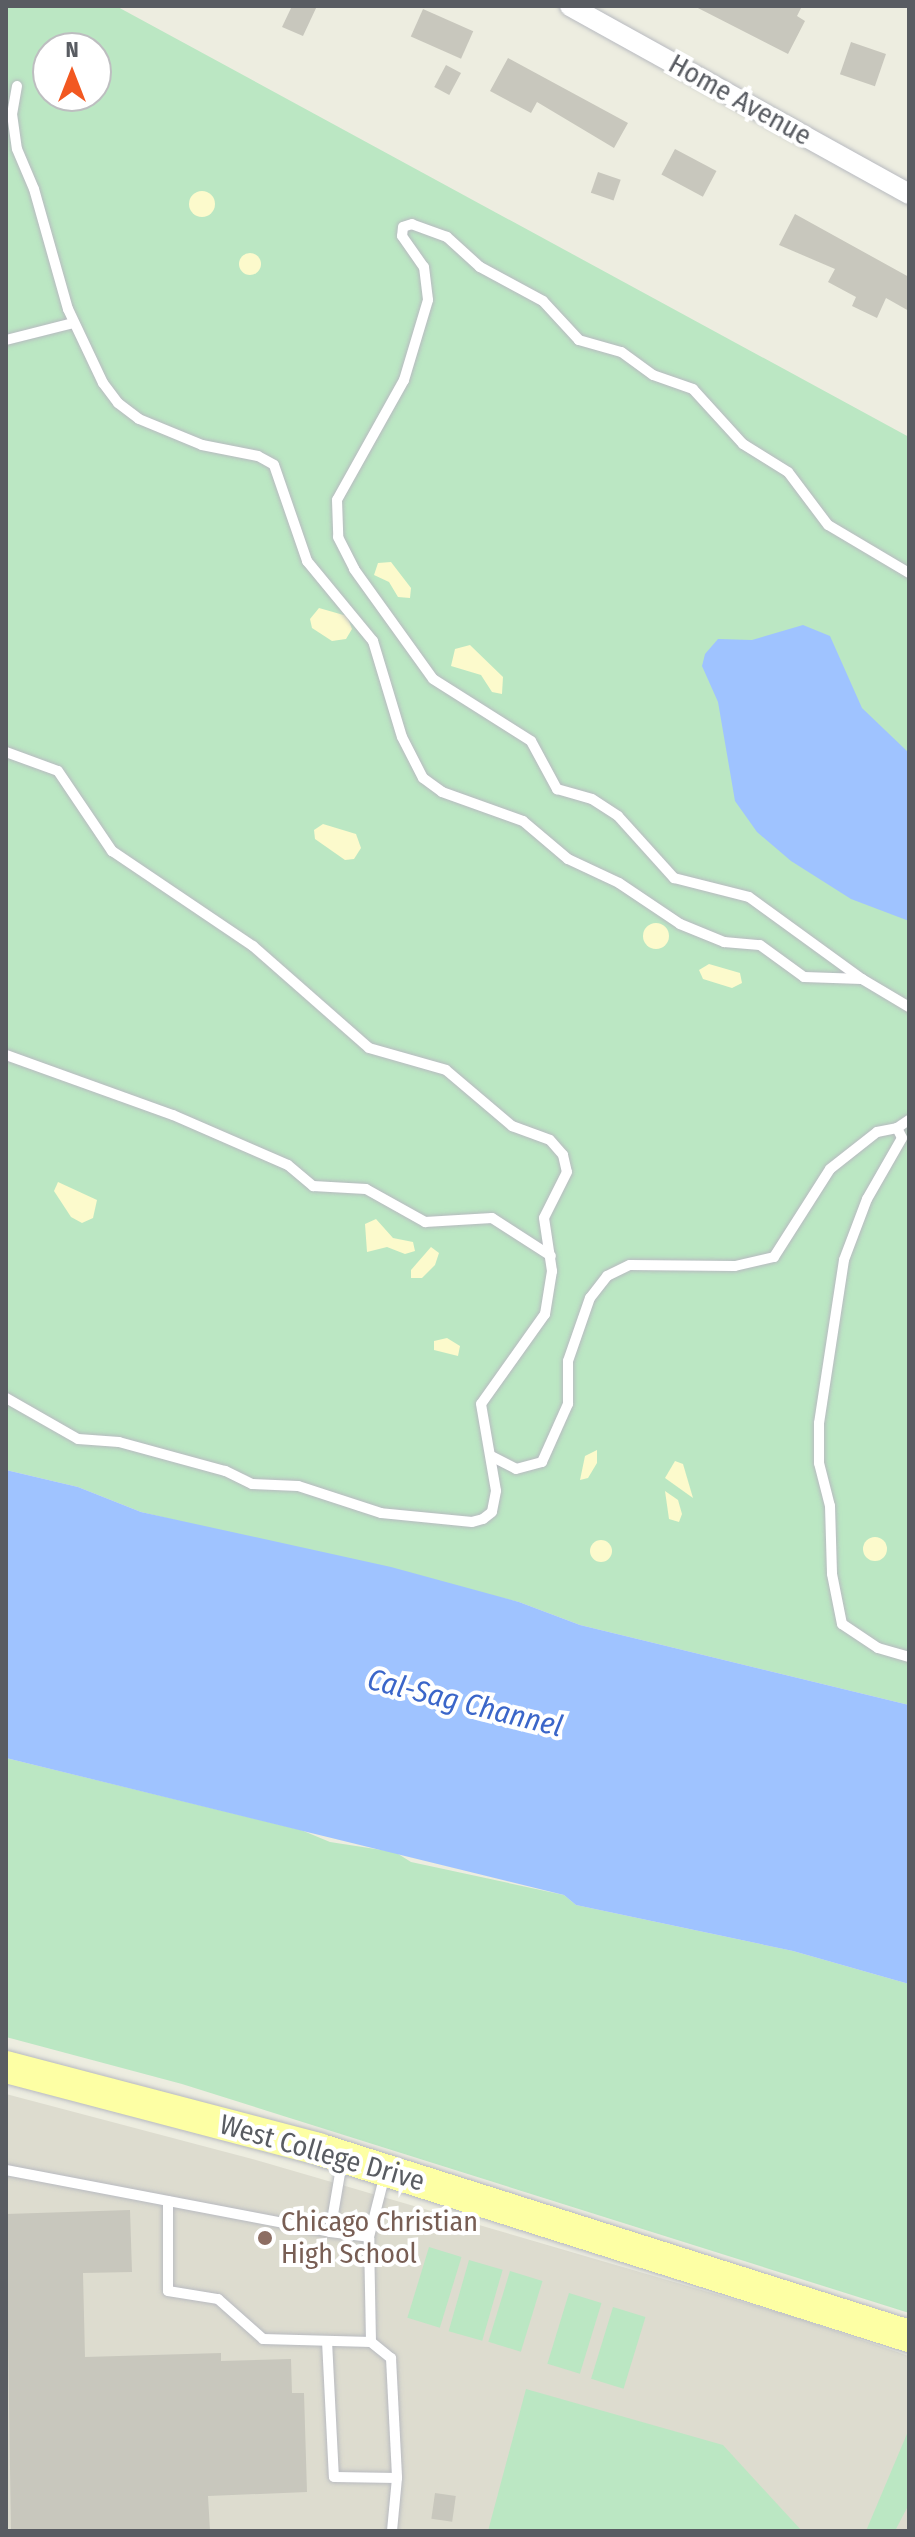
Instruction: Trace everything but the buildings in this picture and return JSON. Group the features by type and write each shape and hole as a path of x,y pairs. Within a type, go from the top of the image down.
{"main road":[{"name":"West College Drive","path":"6,2067 343,2157 909,2336"}],"street":[{"name":"Home Avenue","path":"570,6 909,194"}],"lane":[{"path":"17,86 12,114 17,149 34,189 73,323 110,394 129,413 202,445 258,456 274,465 307,561 367,629 409,754 430,785 523,821 568,859 619,883 680,924 724,942 760,945 804,977 862,979"},
{"path":"909,573 828,525 788,472 743,444 693,389 653,375 621,352 579,340 543,301 480,267 447,237 412,224 403,227 402,236 424,267 428,300 404,380 337,500 338,537 354,569 433,679 531,741 557,789 592,799 618,816 674,878 749,897 862,979 909,1007"},
{"path":"6,340 73,323"},
{"path":"6,752 58,771 112,851 253,946 369,1048 433,1063 458,1078 512,1126 550,1140 563,1155 567,1172 544,1218 551,1256 541,1324 481,1404 496,1503 483,1519 472,1522 381,1513 298,1486 252,1484 225,1471 119,1442 78,1439 6,1398"},
{"path":"6,1055 257,1151 299,1172 313,1186 366,1189 425,1222 492,1218 551,1256"},
{"path":"491,1456 516,1469 542,1462 568,1404 568,1361 590,1298 607,1276 630,1265 735,1266 774,1257 830,1169 877,1132 897,1128 909,1120"},
{"path":"897,1128 902,1138 867,1199 844,1260 819,1423 819,1463 830,1506 832,1574 842,1624 878,1648 909,1657"},
{"path":"330,2232 343,2157"},
{"path":"6,2170 369,2237"},
{"path":"371,2342 369,2237 386,2170"},
{"path":"168,2201 168,2291 218,2299 263,2339 371,2342 391,2358 397,2478 392,2531"},
{"path":"327,2341 334,2477 397,2478"}],"shaded area":[{"name":"Chicago Christian High School","path":"6,2094 256,2160 794,2317 909,2356 909,2531 6,2531"}],"green space":[{"path":"6,6 116,6 909,437 909,1705 580,1625 519,1602 141,1512 78,1487 6,1470"},
{"path":"6,1758 301,1830 330,1842 395,1852 411,1862 564,1895 576,1905 793,1951 909,1984 909,2313 182,2084 6,2037"},
{"path":"429,2247 462,2257 440,2328 407,2318"},
{"path":"469,2260 503,2270 482,2341 449,2331"},
{"path":"510,2271 543,2281 521,2352 488,2342"},
{"path":"569,2293 602,2303 580,2374 547,2364"},
{"path":"613,2307 646,2317 624,2389 591,2379"},
{"path":"526,2389 723,2445 802,2531 488,2531"},
{"path":"909,2429 909,2504 895,2531 866,2531"}],"sand":[{"path":"202,191 211,195 215,204 211,213 202,217 193,213 189,204 193,195"},
{"path":"250,253 258,256 261,264 258,272 250,275 242,272 239,264 242,256"},
{"path":"391,562 411,588 410,598 398,597 389,582 374,575 378,563"},
{"path":"319,608 347,616 352,629 346,639 332,641 312,628 310,619"},
{"path":"470,645 503,677 502,694 492,692 481,675 451,666 455,649"},
{"path":"323,824 356,834 361,848 354,859 345,860 315,839 314,830"},
{"path":"656,923 665,927 669,936 665,945 656,949 647,945 643,936 647,927"},
{"path":"709,964 740,973 742,983 732,988 703,979 699,970"},
{"path":"58,1182 97,1200 93,1218 82,1223 71,1217 54,1191"},
{"path":"376,1219 393,1238 413,1242 415,1251 405,1254 387,1247 367,1252 365,1224"},
{"path":"431,1247 439,1253 435,1265 422,1278 411,1278 411,1270"},
{"path":"447,1338 460,1346 458,1356 434,1350 434,1341"},
{"path":"597,1450 597,1463 588,1478 580,1480 585,1456"},
{"path":"675,1461 683,1464 693,1498 665,1478"},
{"path":"665,1491 678,1500 682,1514 679,1522 669,1519"},
{"path":"875,1537 883,1541 887,1549 883,1557 875,1561 867,1557 863,1549 867,1541"},
{"path":"601,1540 609,1543 612,1551 609,1559 601,1562 593,1559 590,1551 593,1543"}],"water":[{"path":"803,625 830,636 862,708 909,753 909,921 851,899 791,861 757,832 735,801 718,702 702,666 705,654 718,639 752,640"},
{"name":"Cal-Sag Channel","path":"6,1470 78,1487 141,1512 391,1567 519,1602 580,1625 909,1705 909,1984 793,1951 576,1905 564,1895 6,1758"}],"place":[{"name":"Chicago Christian High School","path":"265,2238"}]}
